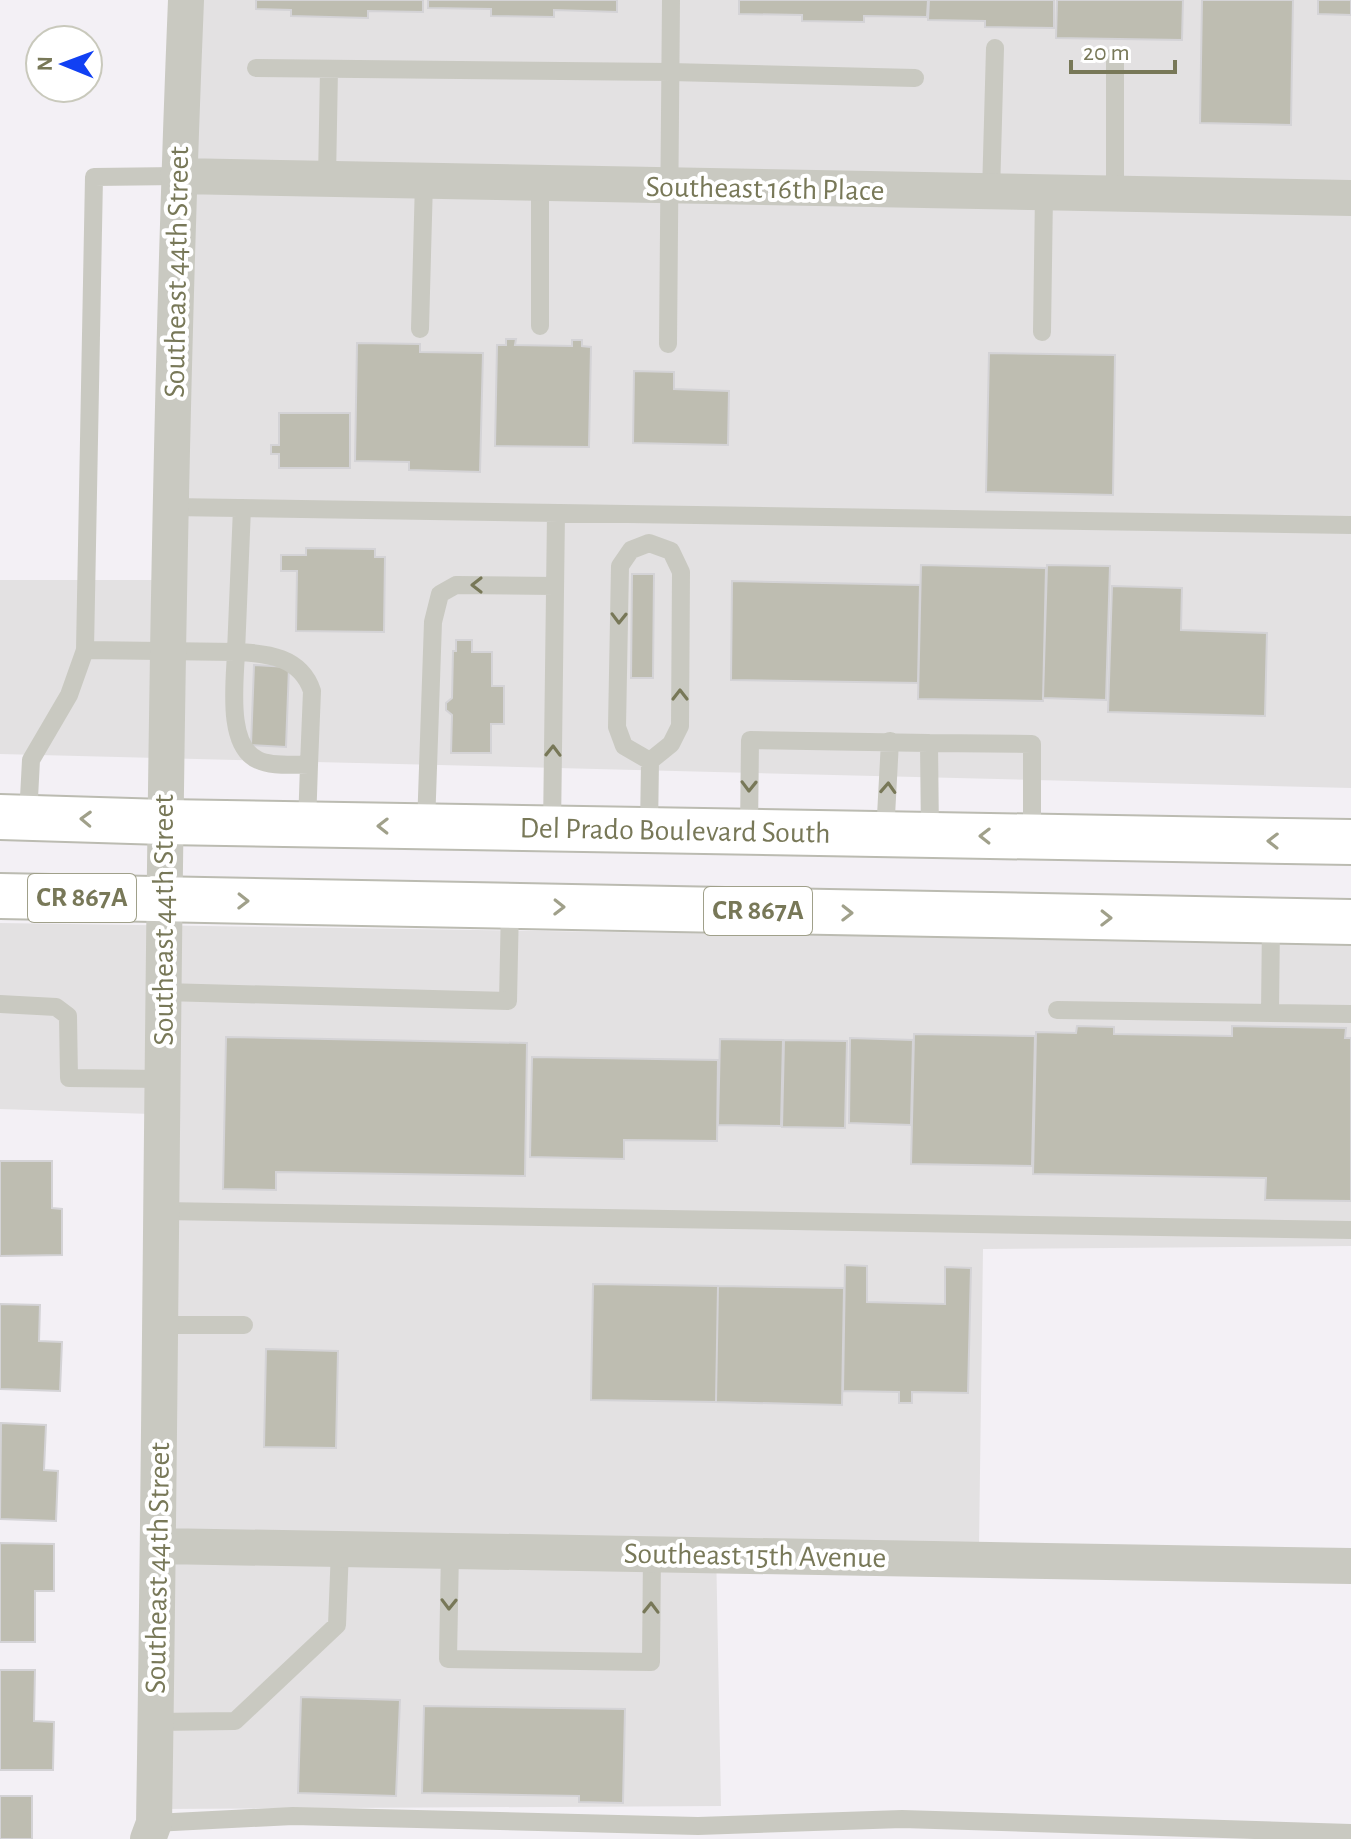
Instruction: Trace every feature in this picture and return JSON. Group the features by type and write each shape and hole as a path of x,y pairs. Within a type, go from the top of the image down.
{"main road":[{"name":"Del Prado Boulevard South","path":"14,817 307,825 1351,842"},
{"name":"CR 867A","path":"0,896 1351,922"}],"street":[{"name":"Southeast 44th Street","path":"151,1831 159,1546 164,822 178,176 186,0"},
{"name":"Southeast 16th Place","path":"178,176 1351,198"},
{"name":"Southeast 15th Avenue","path":"159,1546 1351,1566"}],"lane":[{"path":"668,344 671,0"},
{"path":"991,193 995,48"},
{"path":"1115,56 1115,195"},
{"path":"256,68 915,78"},
{"path":"327,179 329,69"},
{"path":"14,817 31,760 69,695 85,650 94,177 178,176"},
{"path":"420,329 424,181"},
{"path":"540,184 540,326"},
{"path":"1042,332 1044,194"},
{"path":"171,507 1351,525"},
{"path":"242,508 235,721 239,737 248,752 258,760 309,765"},
{"path":"552,829 556,513"},
{"path":"649,514 649,543"},
{"path":"649,543 671,551 681,572 680,726 671,744 650,761 624,746 617,727 620,566 631,550 649,543"},
{"path":"426,826 433,622 440,594 456,585 555,586"},
{"path":"85,650 236,652 276,656 290,663 309,683 312,691 307,825"},
{"path":"749,832 750,740 890,741 1032,744 1032,837"},
{"path":"885,835 890,741"},
{"path":"929,743 930,835"},
{"path":"649,830 650,761"},
{"path":"164,992 508,1001 510,906"},
{"path":"1270,1013 1271,921"},
{"path":"0,1004 56,1007 68,1016 69,1078 163,1079"},
{"path":"1057,1010 1351,1014"},
{"path":"162,1211 1351,1230"},
{"path":"161,1325 244,1325"},
{"path":"155,1722 235,1721 258,1700 337,1625 340,1549"},
{"path":"450,1550 448,1659 651,1662 652,1554"},
{"path":"151,1831 293,1816 698,1826 902,1819 1351,1833"}],"shaded area":[{"path":"192,0 1351,0 1351,788 0,754 0,580 181,580"},
{"path":"0,923 1351,943 1351,1246 983,1249 979,1546 716,1546 721,1806 153,1809 151,1114 0,1109"}],"building":[{"path":"256,0 423,0 423,12 368,11 368,18 291,16 291,10 256,9"},
{"path":"428,0 617,0 617,12 554,10 554,17 491,16 491,9 428,8"},
{"path":"739,0 928,0 927,17 864,16 864,22 802,21 802,15 739,14"},
{"path":"929,0 1054,0 1054,28 985,27 985,21 928,20"},
{"path":"1057,0 1183,0 1182,40 1056,38"},
{"path":"1202,0 1293,0 1291,125 1200,123"},
{"path":"1318,0 1351,0 1351,15 1318,14"},
{"path":"506,339 516,339 515,345 572,346 572,340 582,340 582,346 591,347 589,447 495,446 497,345 506,345"},
{"path":"357,343 420,344 420,352 483,353 480,472 409,470 409,462 355,461"},
{"path":"989,353 1115,355 1113,495 986,492"},
{"path":"634,371 674,372 674,389 729,391 728,445 633,443"},
{"path":"279,413 350,413 350,468 279,468 279,454 271,454 271,445 279,445"},
{"path":"306,548 375,549 375,557 385,557 384,632 296,631 297,571 281,571 281,555 306,555"},
{"path":"921,565 1046,568 1043,701 918,699"},
{"path":"1047,565 1110,566 1106,700 1043,698"},
{"path":"632,574 654,574 653,678 631,678"},
{"path":"732,581 920,585 918,683 731,680"},
{"path":"1112,586 1182,588 1181,630 1267,633 1265,716 1108,712"},
{"path":"456,640 472,640 472,652 492,652 492,686 504,686 504,724 491,724 491,753 451,753 452,715 446,710 446,703 452,698"},
{"path":"254,665 289,667 286,747 251,745"},
{"path":"1077,1026 1114,1027 1114,1034 1232,1036 1232,1026 1346,1028 1345,1038 1351,1038 1351,1201 1265,1200 1266,1178 1033,1174 1036,1032 1076,1033"},
{"path":"914,1034 1035,1036 1032,1166 911,1164"},
{"path":"226,1037 527,1043 525,1176 276,1172 276,1190 223,1189"},
{"path":"850,1038 913,1040 911,1125 849,1123"},
{"path":"720,1039 783,1040 781,1126 718,1125"},
{"path":"784,1040 847,1041 845,1128 782,1127"},
{"path":"532,1057 718,1060 717,1141 624,1140 624,1159 530,1157"},
{"path":"0,1161 52,1161 52,1208 62,1209 62,1255 0,1256"},
{"path":"845,1265 867,1266 867,1302 945,1304 945,1267 971,1268 968,1393 912,1392 912,1403 899,1403 899,1392 843,1391"},
{"path":"593,1284 718,1286 716,1402 591,1400"},
{"path":"718,1286 844,1288 842,1405 716,1402"},
{"path":"0,1304 40,1305 39,1341 62,1342 60,1391 0,1389"},
{"path":"266,1349 338,1351 336,1448 264,1447"},
{"path":"1,1423 46,1425 44,1470 58,1471 56,1521 0,1519"},
{"path":"0,1543 54,1544 54,1591 35,1591 35,1642 0,1642"},
{"path":"0,1670 35,1670 34,1721 54,1722 53,1770 0,1770"},
{"path":"301,1697 400,1700 396,1796 298,1793"},
{"path":"424,1706 625,1709 623,1803 579,1802 579,1796 422,1793"},
{"path":"0,1796 32,1796 32,1839 0,1839"}]}
